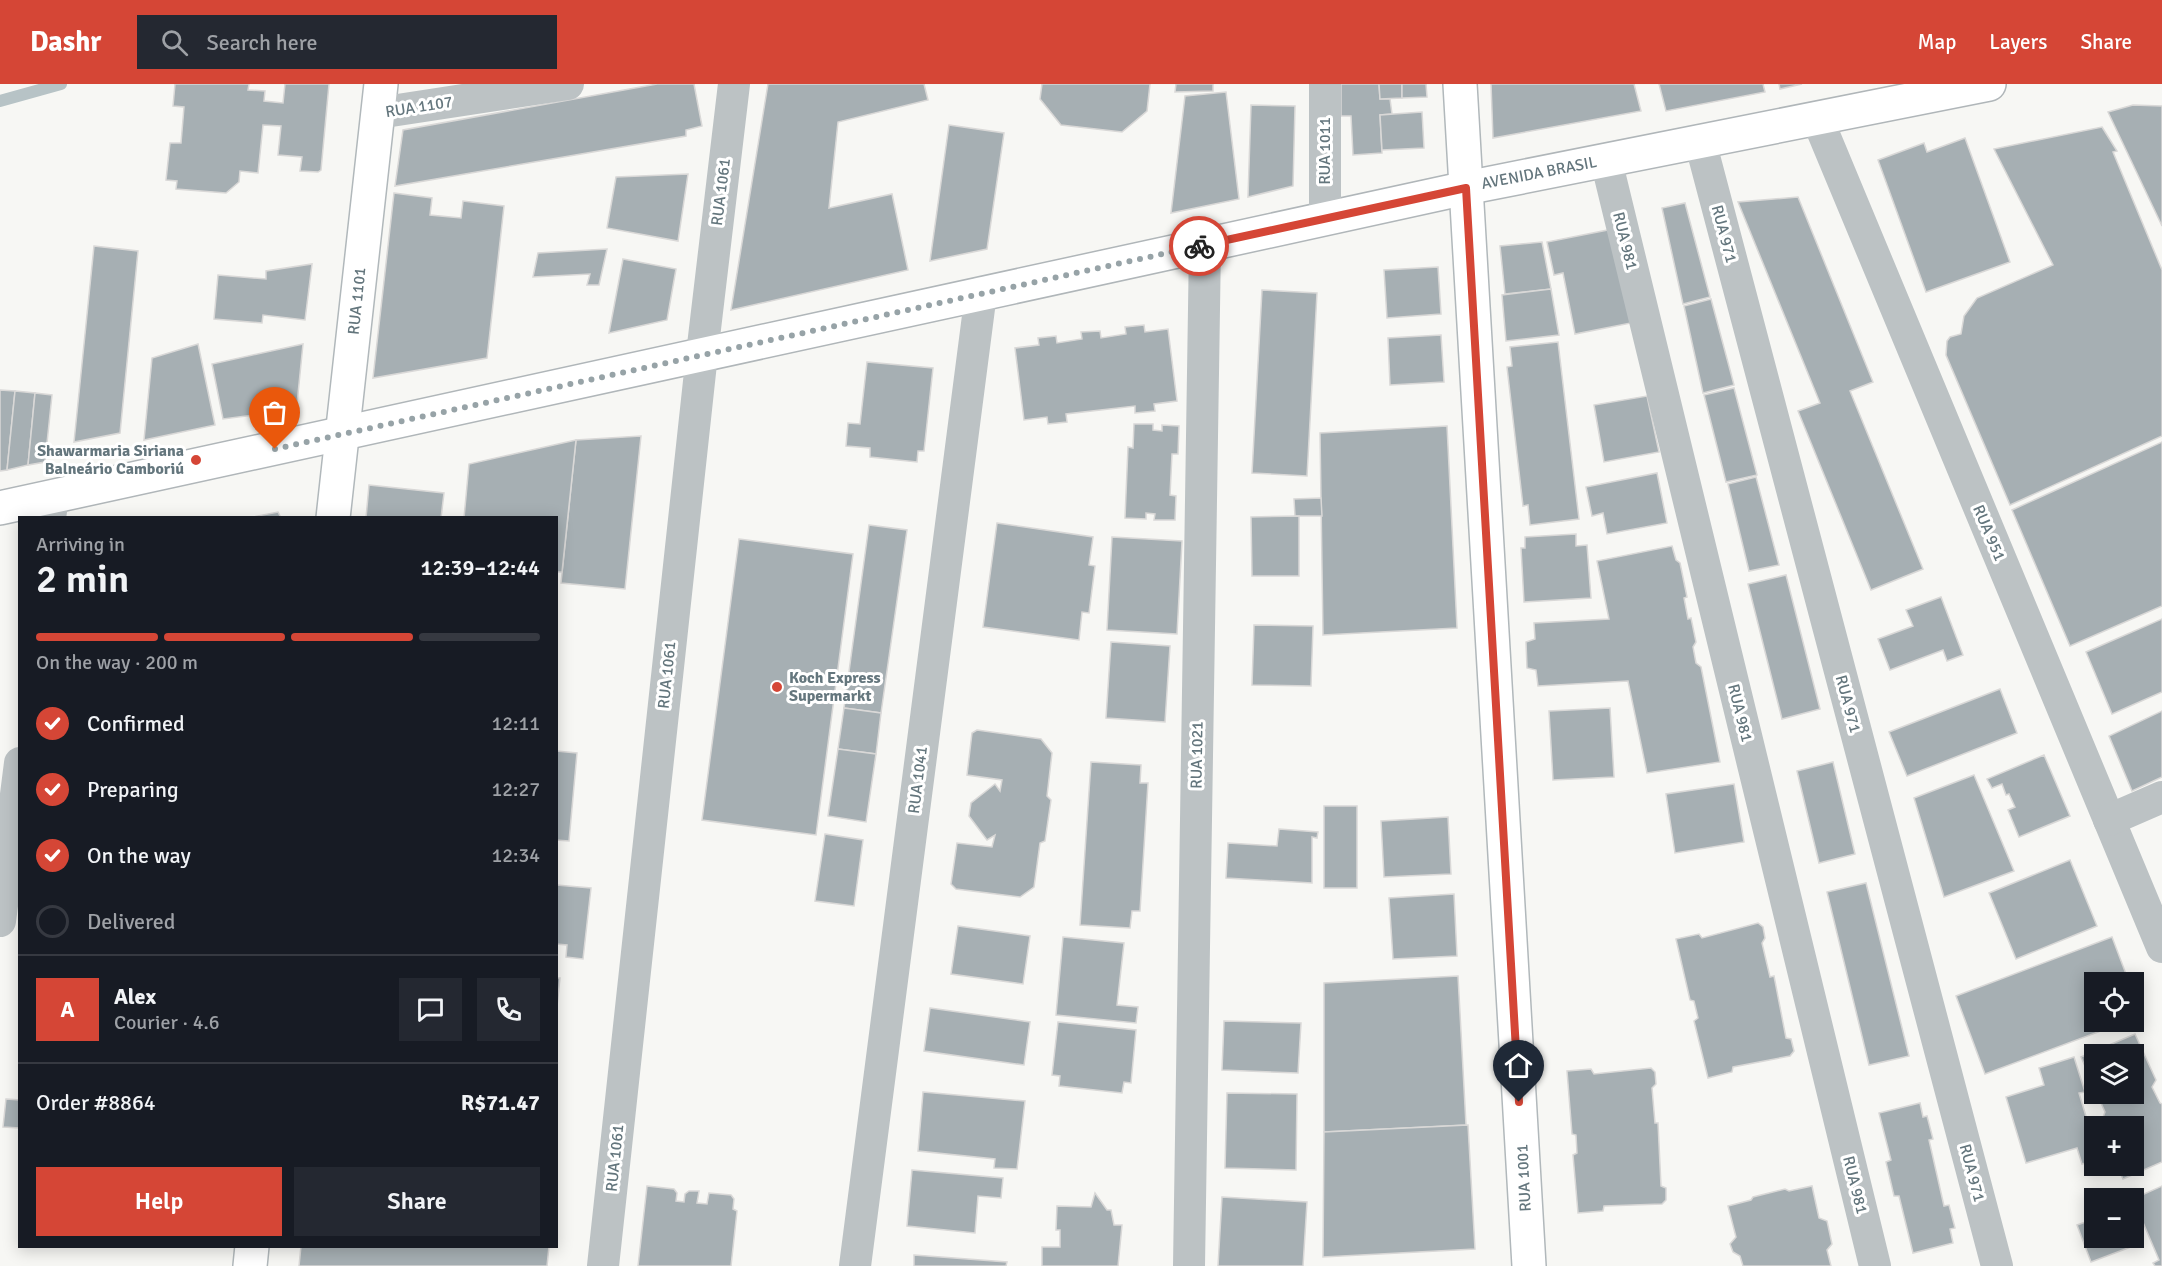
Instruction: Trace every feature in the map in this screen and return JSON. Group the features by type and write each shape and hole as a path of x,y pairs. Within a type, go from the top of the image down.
{"main road":[{"name":"RUA 1001","path":"1460,84 1529,1266"},
{"name":"AVENIDA BRASIL","path":"0,508 51,507 342,434 702,354 1466,188 1977,85"},
{"name":"RUA 1101","path":"333,516 379,98"},
{"path":"250,1266 252,1248"}],"street":[{"name":"RUA 1107","path":"379,98 568,84"},
{"name":"RUA 1061","path":"603,1266 702,354 734,84"},
{"name":"RUA 1011","path":"1325,84 1325,218"},
{"name":"RUA 951","path":"1816,118 2162,947"},
{"name":"RUA 971","path":"1700,141 1997,1266"},
{"name":"RUA 981","path":"1606,160 1875,1266"},
{"name":"RUA 1021","path":"1189,1266 1205,245"},
{"name":"RUA 1041","path":"855,1266 981,293"},
{"path":"0,921 18,780"},
{"path":"2109,820 2162,796"}],"building":[{"path":"175,84 249,84 248,90 265,91 264,101 283,103 285,84 329,84 321,170 318,172 300,171 302,157 278,155 281,126 263,125 258,173 240,171 239,182 226,193 176,189 177,181 166,180 170,143 181,143 184,107 173,106"},
{"path":"657,84 694,84 702,126 686,130 686,136 395,186 403,130"},
{"path":"768,84 924,84 928,100 838,122 829,208 892,194 908,270 731,310"},
{"path":"1042,84 1150,84 1147,111 1122,132 1061,125 1040,99"},
{"path":"1176,84 1213,84 1213,91 1175,92"},
{"path":"1341,84 1379,84 1380,99 1390,99 1392,114 1380,115 1382,153 1353,155 1351,116 1341,116"},
{"path":"1379,84 1402,84 1402,98 1380,99"},
{"path":"1402,84 1426,84 1427,97 1402,98"},
{"path":"1491,84 1634,84 1641,111 1493,138"},
{"path":"1659,84 1763,84 1765,92 1666,111"},
{"path":"1779,84 1802,84 1780,89"},
{"path":"1226,92 1239,199 1171,213 1185,96"},
{"path":"1251,105 1295,106 1293,186 1248,197"},
{"path":"2133,105 2162,106 2162,226 2108,112"},
{"path":"1422,112 1424,148 1382,150 1380,115"},
{"path":"949,125 1004,133 987,249 930,261"},
{"path":"2102,127 2117,151 2113,152 2162,270 2162,436 2010,505 1946,355 1947,341 1950,337 1961,334 1964,316 1977,298 2053,265 1994,149"},
{"path":"1965,138 2010,262 1926,292 1878,160 1924,143 1927,152"},
{"path":"688,174 678,241 607,228 616,177"},
{"path":"394,193 432,198 430,215 461,218 463,201 504,206 487,358 373,378"},
{"path":"1798,197 1873,382 1850,391 1923,569 1871,590 1798,411 1820,403 1738,202"},
{"path":"1685,203 1710,297 1683,304 1662,208"},
{"path":"1613,229 1631,323 1575,334 1563,273 1554,275 1547,242"},
{"path":"1542,242 1551,289 1505,294 1500,246"},
{"path":"94,246 138,251 120,433 74,442"},
{"path":"607,249 599,285 587,285 590,274 533,277 538,253"},
{"path":"623,259 676,269 667,320 609,333"},
{"path":"312,264 305,320 263,315 262,323 214,319 218,275 266,279 266,271"},
{"path":"1438,267 1441,314 1387,318 1384,270"},
{"path":"1551,289 1559,335 1506,341 1502,295"},
{"path":"1262,290 1317,293 1307,476 1252,473"},
{"path":"1711,299 1734,385 1703,393 1684,306"},
{"path":"1144,325 1145,332 1168,329 1177,401 1154,404 1155,411 1135,413 1135,406 1066,414 1067,422 1048,424 1047,417 1024,420 1015,348 1039,345 1038,338 1056,336 1057,343 1082,339 1081,332 1100,331 1101,338 1126,334 1125,327"},
{"path":"1441,335 1444,382 1390,385 1388,338"},
{"path":"1558,342 1579,519 1530,525 1528,505 1523,506 1507,367 1512,366 1510,347"},
{"path":"198,344 215,425 144,440 152,358"},
{"path":"303,344 297,404 261,414 223,419 212,364"},
{"path":"867,362 933,368 924,451 918,451 917,462 870,457 870,448 846,446 848,423 860,424"},
{"path":"1734,388 1757,475 1726,482 1704,395"},
{"path":"0,390 15,391 7,470 0,471"},
{"path":"15,391 35,393 28,465 7,470"},
{"path":"35,393 52,395 45,462 28,465"},
{"path":"1647,396 1659,452 1604,462 1594,405"},
{"path":"1134,424 1153,424 1153,430 1162,431 1162,425 1179,426 1178,454 1172,454 1170,495 1176,496 1175,520 1154,520 1155,514 1146,513 1146,519 1125,518 1128,447 1133,448"},
{"path":"1447,426 1457,628 1323,635 1320,433"},
{"path":"641,436 625,589 561,583 576,440"},
{"path":"576,440 562,572 558,572 558,516 464,516 469,464"},
{"path":"2162,442 2162,606 2070,646 2012,510"},
{"path":"1657,473 1667,523 1607,534 1603,513 1592,516 1586,487"},
{"path":"1756,477 1779,565 1749,571 1728,484"},
{"path":"369,485 444,493 441,516 366,516"},
{"path":"1321,498 1322,516 1295,516 1294,499"},
{"path":"278,512 280,516 258,516"},
{"path":"1299,516 1299,576 1252,576 1251,517"},
{"path":"997,523 1093,537 1089,565 1095,566 1089,613 1082,612 1079,640 983,627"},
{"path":"869,525 907,530 881,713 844,708"},
{"path":"1576,534 1576,546 1587,545 1591,598 1524,602 1521,548 1525,548 1525,537"},
{"path":"1112,537 1182,541 1177,634 1107,630"},
{"name":"Koch Express Supermarkt","path":"739,539 853,554 816,835 702,820"},
{"path":"1672,546 1676,560 1680,563 1687,597 1684,598 1688,619 1691,618 1696,642 1693,647 1696,663 1701,667 1720,762 1647,773 1628,681 1538,686 1536,670 1527,668 1526,642 1535,639 1534,623 1609,619 1597,561"},
{"path":"1786,575 1820,709 1782,719 1748,584"},
{"path":"1941,597 1963,655 1947,661 1943,650 1890,670 1878,639 1913,626 1906,610"},
{"path":"2162,619 2162,692 2112,714 2086,652"},
{"path":"1254,625 1313,626 1311,686 1252,685"},
{"path":"1111,642 1170,646 1165,722 1106,718"},
{"path":"2000,689 2017,733 1907,776 1889,732"},
{"path":"844,708 881,713 876,754 838,749"},
{"path":"1610,708 1614,777 1553,780 1549,711"},
{"path":"2162,711 2162,777 2132,791 2109,736"},
{"path":"977,730 1041,739 1052,753 1047,796 1051,800 1045,841 1040,843 1034,887 1020,897 956,889 951,884 957,843 992,847 995,835 987,840 969,816 971,803 995,784 1000,791 1002,780 967,775 972,733"},
{"path":"838,749 876,754 866,822 828,816"},
{"path":"558,751 577,753 569,841 558,840"},
{"path":"2044,755 2070,816 2019,837 2008,810 2015,807 2009,794 2006,795 2002,784 1992,788 1987,779"},
{"path":"1091,762 1141,765 1140,783 1148,783 1140,911 1132,911 1130,928 1080,925"},
{"path":"1833,762 1855,854 1819,863 1797,771"},
{"path":"1974,775 2014,871 1944,897 1914,798"},
{"path":"1734,784 1744,842 1675,853 1666,794"},
{"path":"1324,806 1357,806 1357,888 1324,888"},
{"path":"1448,817 1451,874 1384,877 1381,821"},
{"path":"1279,829 1318,832 1317,838 1312,837 1312,883 1226,878 1228,843 1277,846"},
{"path":"825,834 863,840 854,906 815,901"},
{"path":"2070,860 2097,926 2016,959 1989,893"},
{"path":"1866,883 1909,1056 1869,1065 1827,892"},
{"path":"558,885 591,888 583,959 566,957 567,945 558,944"},
{"path":"1454,894 1457,956 1393,959 1389,898"},
{"path":"1758,923 1763,927 1765,938 1762,943 1770,977 1774,976 1786,1038 1791,1039 1794,1051 1790,1056 1733,1067 1732,1072 1708,1078 1694,1021 1698,1018 1694,1001 1690,1000 1676,939 1699,934 1702,938"},
{"path":"958,926 1030,936 1023,984 951,974"},
{"path":"1063,937 1124,943 1117,1005 1138,1007 1136,1023 1056,1015"},
{"path":"2112,937 2125,972 2084,972 2084,1032 2098,1032 1985,1074 1956,996"},
{"path":"1458,976 1466,1125 1324,1132 1324,983"},
{"path":"930,1008 1030,1022 1024,1065 924,1051"},
{"path":"1224,1021 1301,1023 1298,1073 1222,1070"},
{"path":"1058,1022 1136,1030 1131,1083 1124,1082 1122,1093 1059,1086 1060,1076 1052,1075"},
{"path":"2135,1034 2140,1044 2112,1044"},
{"path":"2144,1054 2156,1080 2152,1087 2162,1104 2162,1162 2144,1170 2144,1116 2104,1116 2105,1112 2101,1104 2144,1104"},
{"path":"2074,1057 2084,1089 2084,1092 2079,1093 2086,1116 2084,1116 2084,1164 2082,1164 2077,1148 2026,1163 2006,1097 2044,1085 2039,1068"},
{"path":"1651,1068 1655,1072 1656,1084 1652,1088 1655,1123 1658,1123 1661,1186 1666,1188 1666,1200 1662,1204 1604,1206 1603,1211 1578,1213 1573,1155 1577,1153 1576,1135 1572,1134 1567,1071 1591,1069 1594,1074"},
{"path":"923,1092 1025,1101 1017,1169 994,1168 995,1159 918,1151"},
{"path":"1227,1093 1297,1094 1296,1170 1225,1168"},
{"path":"6,1099 18,1100 18,1128 3,1127"},
{"path":"1920,1103 1923,1117 1927,1116 1933,1139 1929,1140 1944,1206 1949,1205 1955,1228 1950,1229 1953,1243 1913,1253 1899,1196 1894,1196 1886,1162 1891,1160 1879,1113"},
{"path":"1468,1125 1475,1249 1323,1257 1324,1132"},
{"path":"912,1170 1003,1178 1001,1198 978,1196 975,1233 907,1226"},
{"path":"647,1186 674,1189 677,1193 676,1201 684,1202 685,1194 689,1191 699,1191 697,1203 707,1204 709,1193 731,1195 734,1199 733,1209 737,1211 731,1266 638,1266"},
{"path":"1812,1186 1819,1218 1827,1221 1832,1244 1827,1250 1831,1266 1743,1266 1740,1256 1733,1252 1730,1244 1736,1237 1728,1206 1785,1189 1789,1191"},
{"path":"2162,1186 2162,1266 2155,1266 2153,1263 2159,1260 2144,1225 2144,1194"},
{"path":"1095,1193 1107,1210 1111,1210 1114,1225 1122,1225 1118,1266 1042,1266 1042,1247 1060,1247 1060,1230 1056,1230 1057,1206 1091,1207"},
{"path":"1222,1197 1307,1202 1303,1266 1218,1266"},
{"path":"2084,1223 2084,1244 2077,1225"},
{"path":"301,1248 549,1248 547,1266 299,1266"},
{"path":"2086,1248 2128,1248 2091,1262"},
{"path":"914,1255 1007,1262 1006,1266 914,1266"}],"waterway":[{"path":"0,101 61,84"}],"way so far":[{"path":"275,449 1199,246"}],"place":[{"name":"Shawarmaria Siriana Balneário Camboriú","path":"196,460"},
{"name":"Koch Express Supermarkt","path":"777,687"}],"route":[{"path":"1199,246 1466,188 1519,1102"}]}
